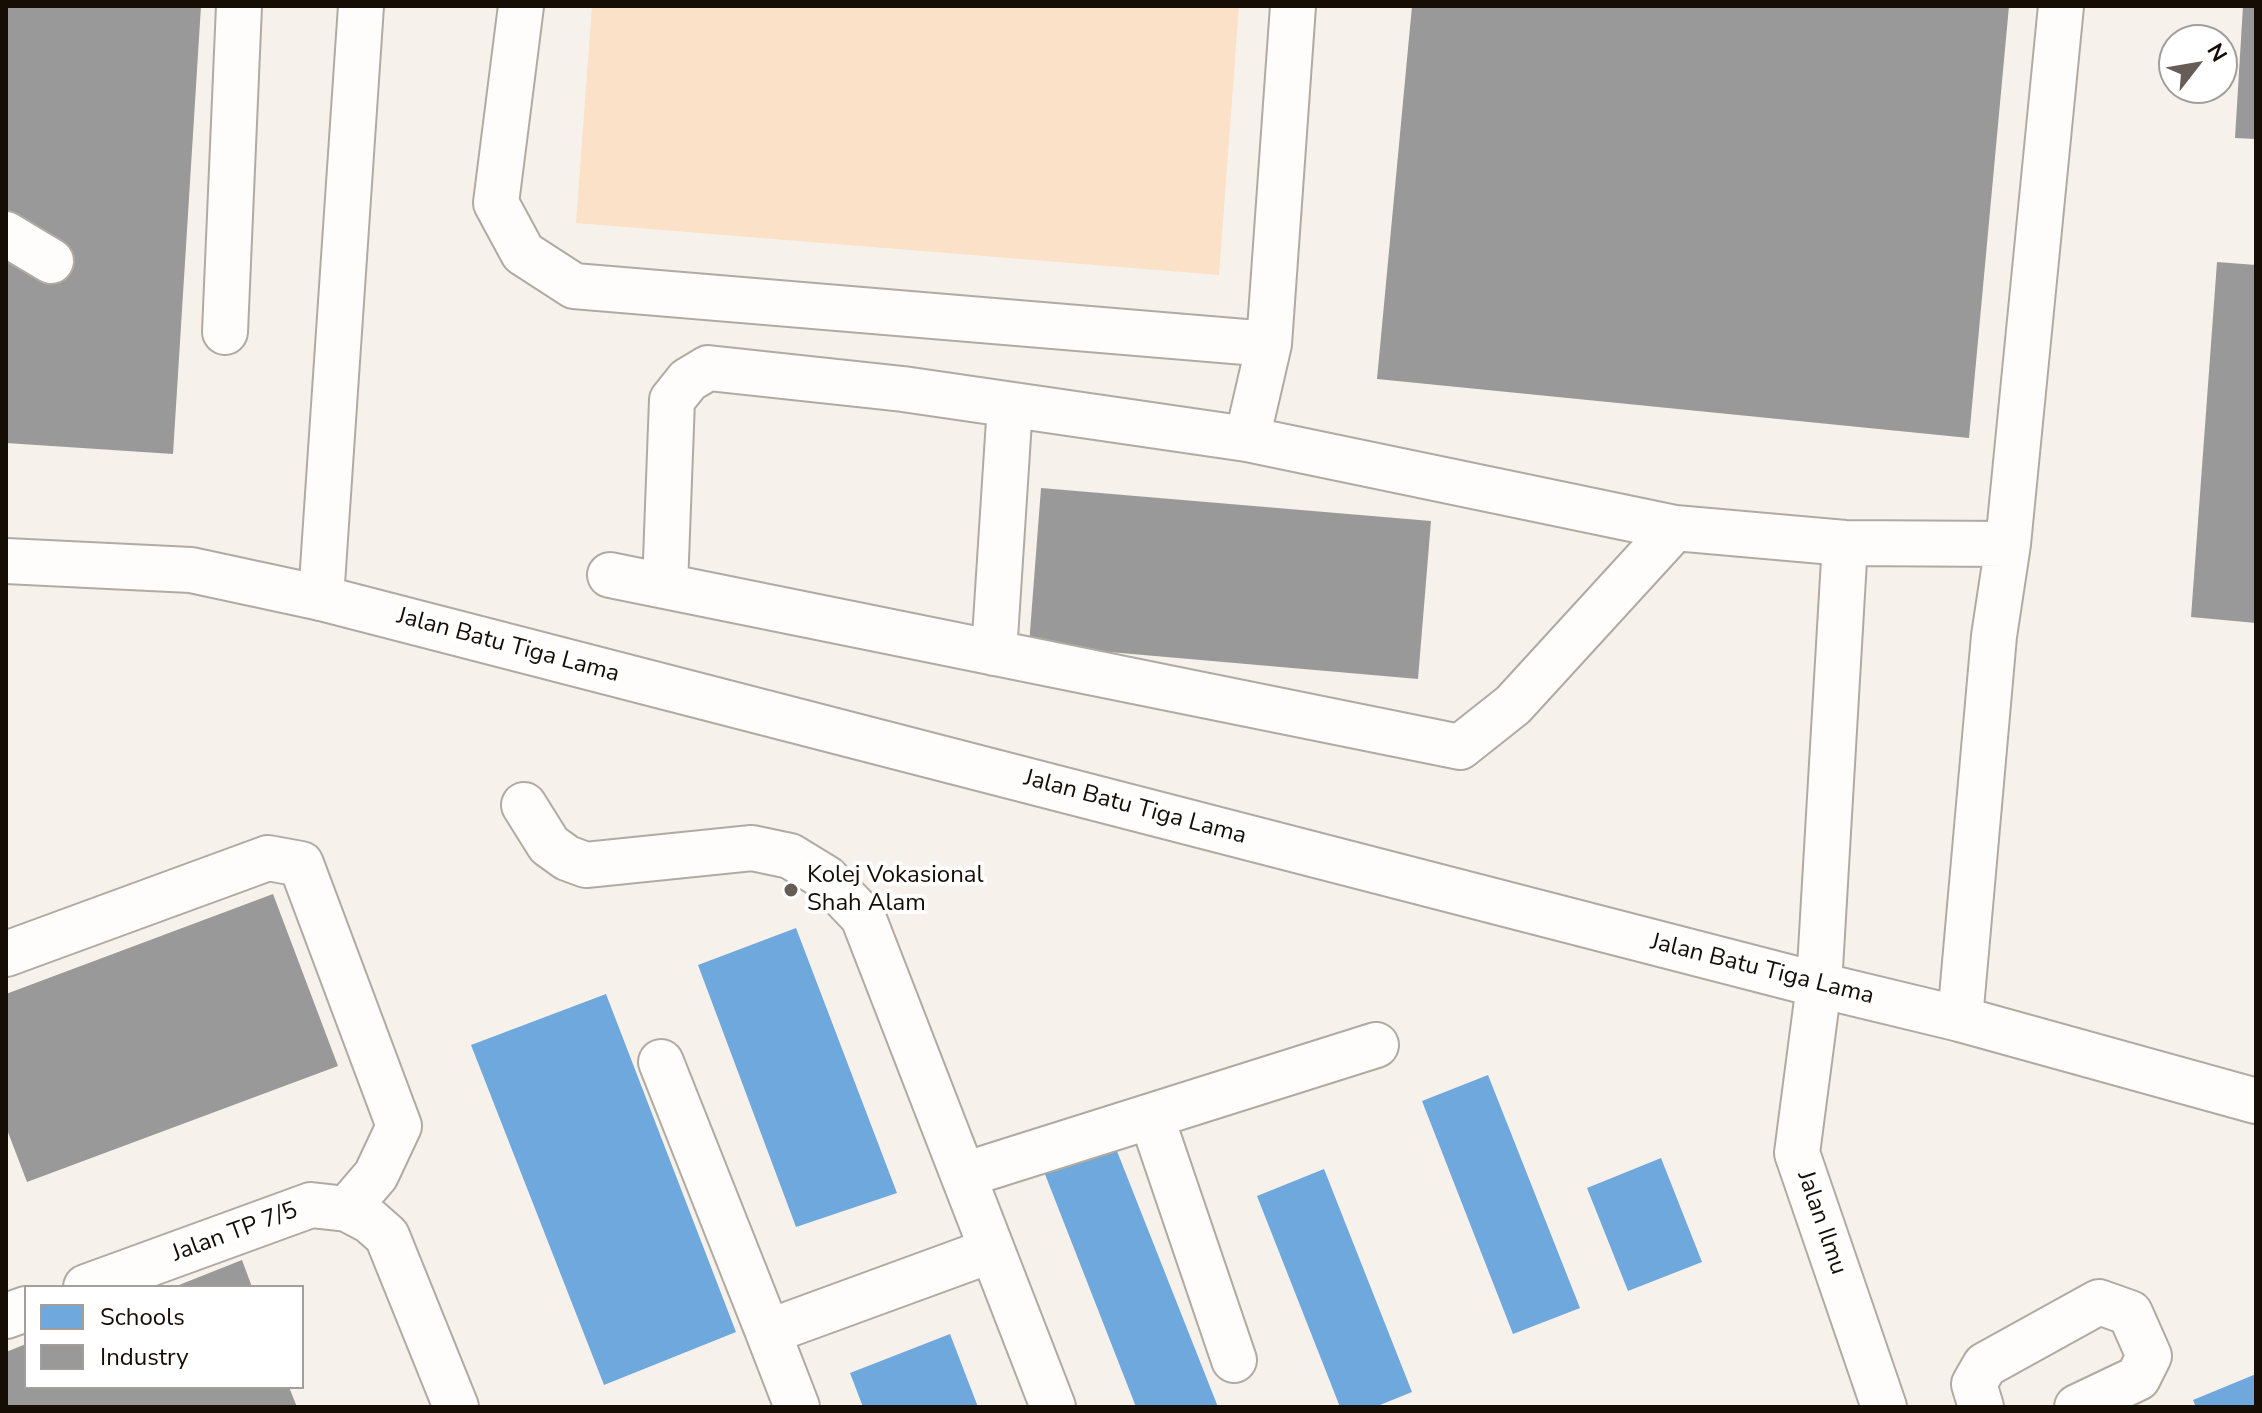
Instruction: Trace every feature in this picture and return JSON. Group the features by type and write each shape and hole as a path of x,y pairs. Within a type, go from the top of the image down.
{"main road":[{"path":"225,332 239,6"},
{"path":"321,598 361,6"},
{"path":"521,6 496,203 523,253 574,286 1269,344"},
{"path":"1247,439 1269,344 1293,6"},
{"path":"1960,1019 1994,636 2008,544 2061,6"},
{"path":"6,234 51,261"},
{"path":"665,586 672,400 688,380 708,368 903,389 1247,439 1675,528 1845,543 2008,544"},
{"path":"994,653 1010,405"},
{"path":"610,575 1460,747 1513,705 1675,528"},
{"name":"Jalan Ilmu","path":"1845,543 1819,985 1797,1153 1884,1407"},
{"name":"Jalan Batu Tiga Lama","path":"6,561 191,570 321,598 1960,1019 2256,1101"},
{"path":"524,805 549,845 567,858 586,865 752,848 790,856 826,878 863,917 1053,1407"},
{"path":"6,954 268,858 301,864 399,1126 376,1175 347,1209"},
{"path":"964,1175 1376,1045"},
{"path":"661,1062 797,1407"},
{"path":"1151,1116 1234,1360"},
{"name":"Jalan TP 7/5","path":"91,1285 311,1205 347,1209 370,1221 387,1236 456,1407"},
{"path":"768,1332 992,1250"},
{"path":"1981,1407 1974,1384 1985,1365 2099,1302 2130,1313 2149,1356 2138,1378 2077,1407"}],"shaded area":[{"path":"592,6 1239,6 1219,275 576,223"}],"building: Schools":[{"path":"796,928 897,1193 796,1227 698,965"},
{"path":"606,994 736,1332 604,1385 471,1045"},
{"path":"1488,1075 1580,1308 1513,1334 1422,1101"},
{"path":"1111,1136 1218,1407 1136,1407 1041,1164"},
{"path":"1661,1158 1702,1262 1628,1291 1587,1188"},
{"path":"1324,1169 1412,1392 1375,1407 1340,1407 1257,1196"},
{"path":"950,1334 978,1407 863,1407 850,1373"},
{"path":"2256,1374 2256,1407 2196,1407 2193,1400"}],"building: Industry":[{"path":"6,6 201,6 173,454 6,443"},
{"path":"1412,6 2009,6 1969,438 1377,379"},
{"path":"2243,6 2256,6 2256,139 2235,138"},
{"path":"2217,262 2256,265 2256,623 2191,617"},
{"path":"1041,488 1431,521 1418,679 1029,645"},
{"path":"273,894 338,1066 27,1182 6,1127 6,994"},
{"path":"242,1260 251,1285 179,1285"},
{"path":"24,1345 24,1389 290,1389 297,1407 6,1407 6,1352"}],"place":[{"name":"Kolej Vokasional Shah Alam","path":"791,890"}]}
